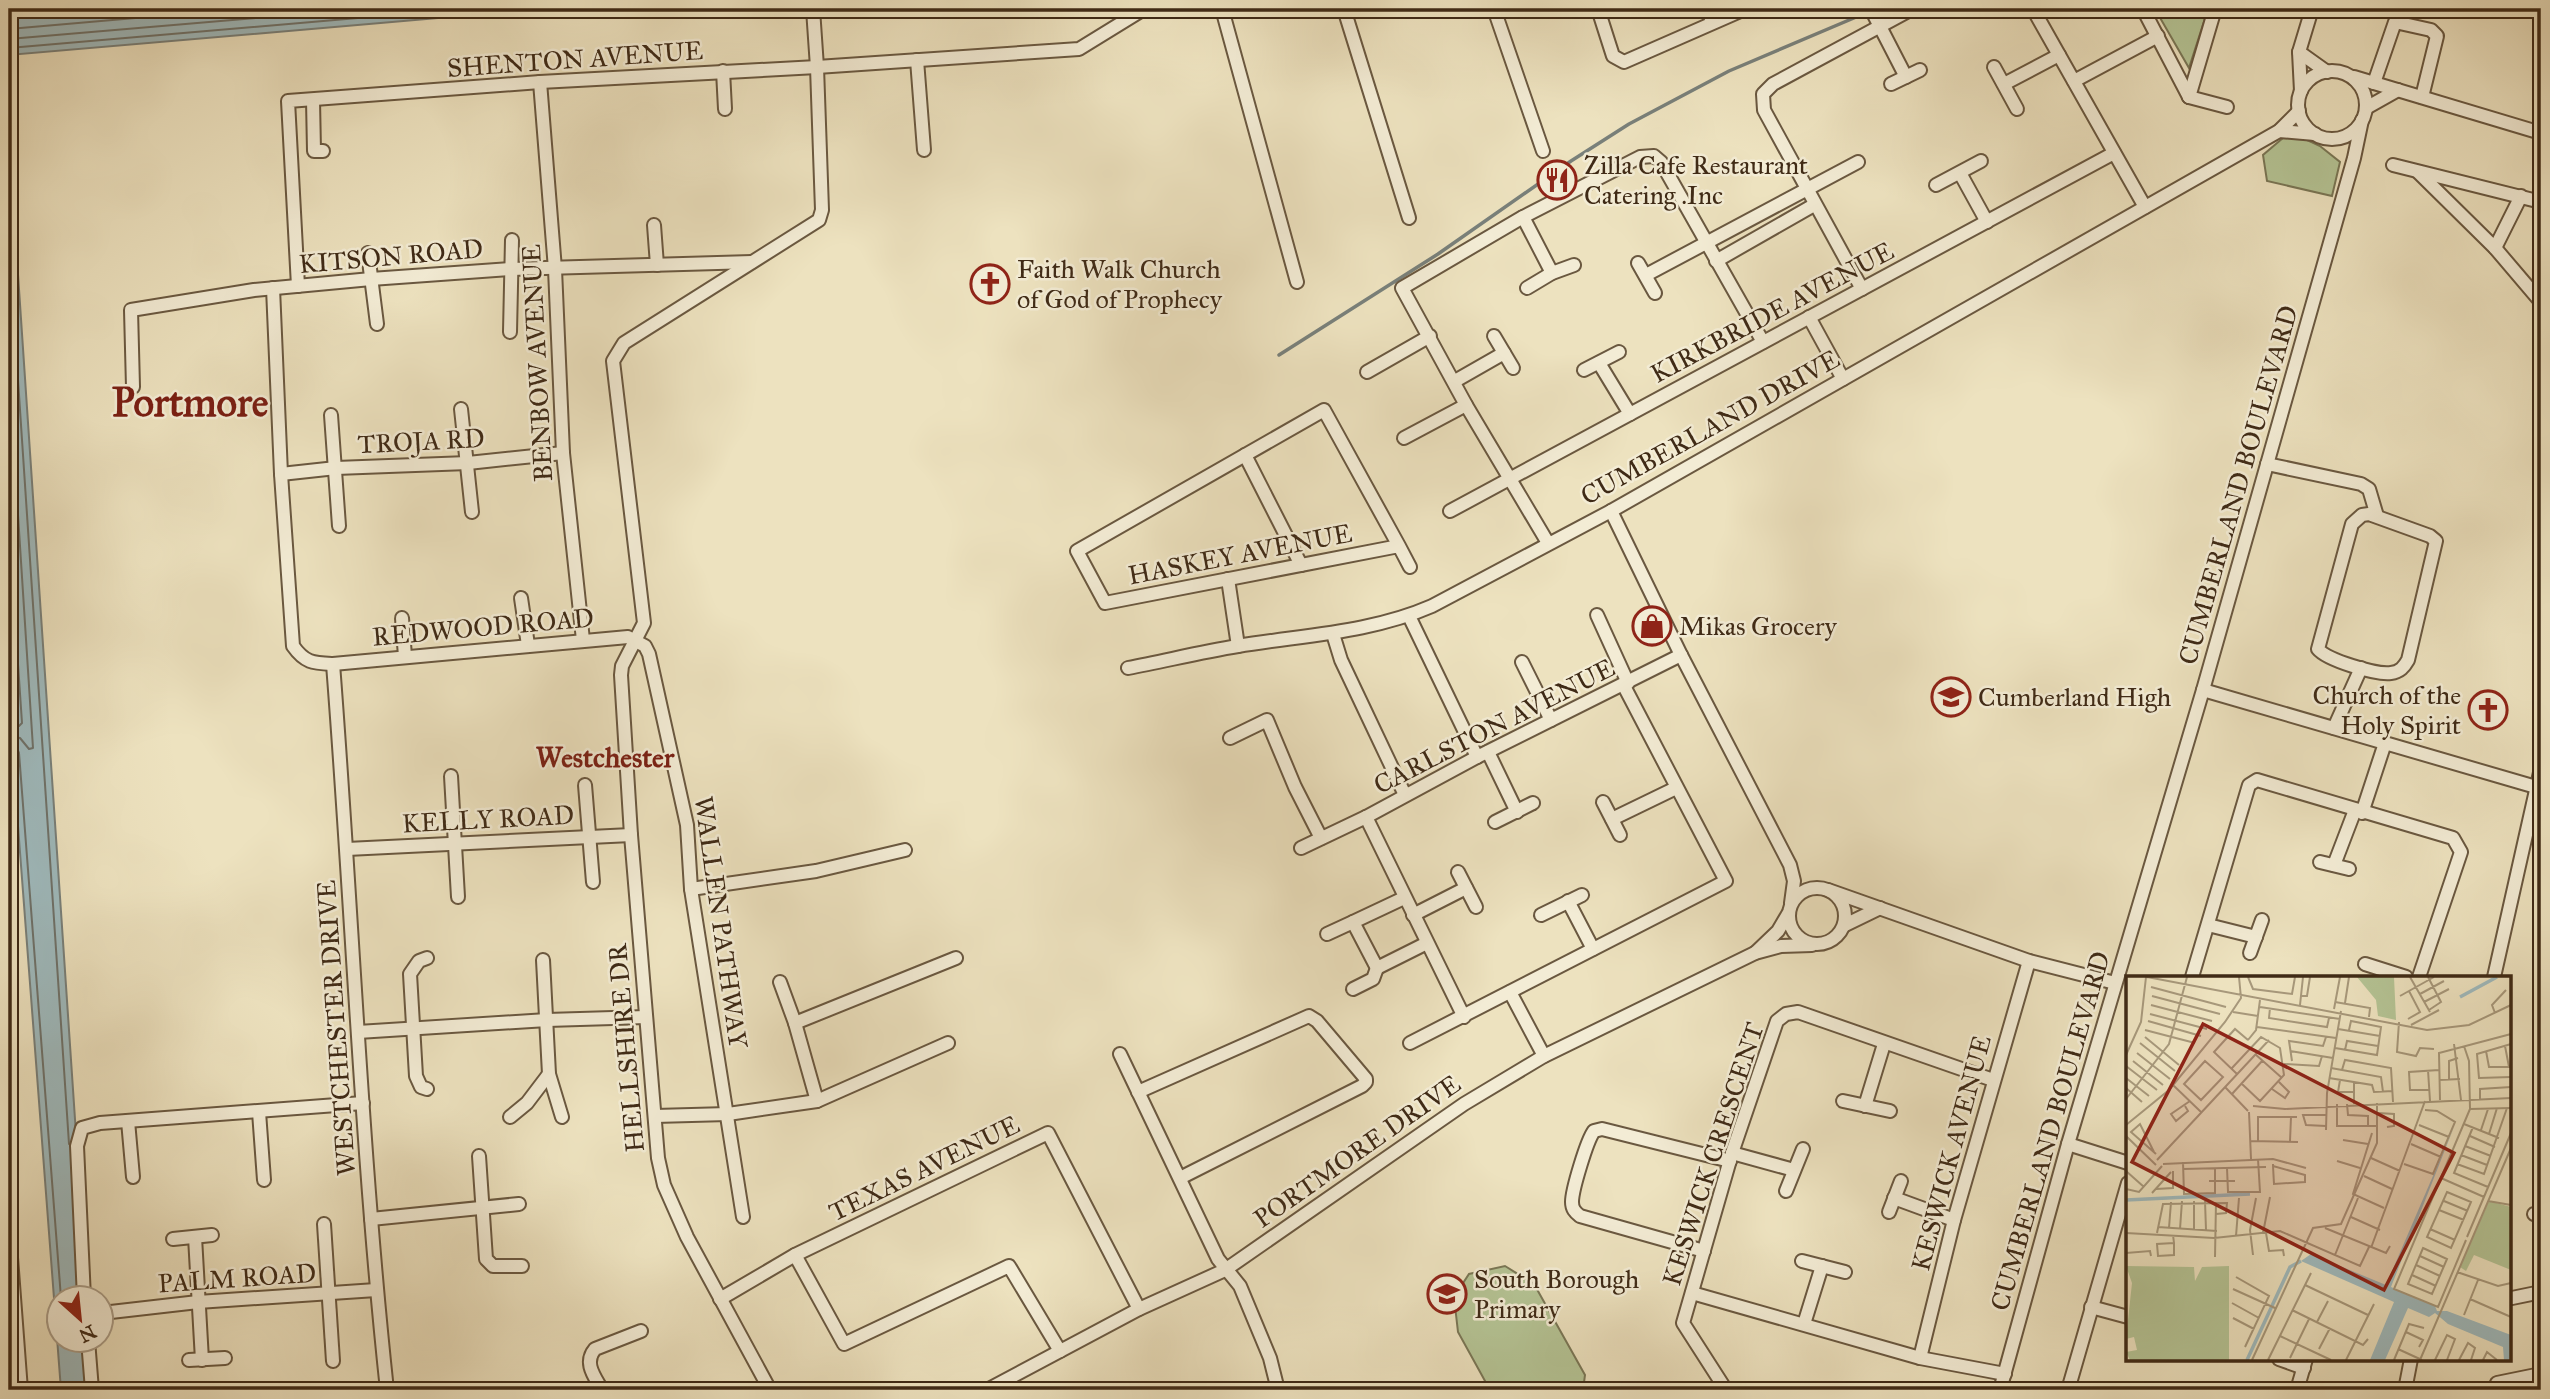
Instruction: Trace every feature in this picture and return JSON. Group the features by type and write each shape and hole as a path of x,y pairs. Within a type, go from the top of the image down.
{"street":[{"path":"636,640 644,623 613,361 624,343 819,220 822,211 813,9"},
{"name":"SHENTON AVENUE","path":"298,286 288,102 540,82 1079,49 1144,9"},
{"path":"1222,9 1297,282"},
{"path":"1344,9 1409,218"},
{"path":"1494,9 1543,151"},
{"path":"1598,9 1613,56 1624,62 1745,9"},
{"path":"1706,9 1713,22"},
{"path":"1871,9 1906,77"},
{"path":"1862,289 1764,110 1763,94 1773,83 1912,9"},
{"path":"2033,9 2145,207"},
{"path":"2143,9 2189,97 2227,107"},
{"path":"2189,97 2215,9"},
{"path":"2312,9 2299,52 2299,111 2303,122 2315,134"},
{"path":"2374,83 2395,22 2431,30 2437,36 2422,97"},
{"path":"2074,81 2158,36"},
{"path":"2299,52 2327,72"},
{"path":"2004,84 2059,55"},
{"path":"916,60 924,150"},
{"path":"1994,67 2017,109"},
{"path":"1891,84 1920,70"},
{"path":"723,71 725,109"},
{"path":"2301,91 2308,81 2327,72 2339,72 2541,133"},
{"path":"2350,76 2359,84 2365,96 2364,114"},
{"name":"BENBOW AVENUE","path":"540,82 555,269 563,453 583,640"},
{"path":"2279,131 2337,138 2355,130 2364,114 2398,90"},
{"path":"313,100 314,151 323,151"},
{"name":"CUMBERLAND DRIVE","path":"1128,668 1238,646 1333,634 1409,616 1432,606 1611,511 2279,131 2299,111"},
{"name":"CUMBERLAND BOULEVARD","path":"2000,1390 2068,1144 2203,690 2354,158 2364,114"},
{"path":"2337,138 2354,158"},
{"name":"KIRKBRIDE AVENUE","path":"1450,511 2114,152"},
{"path":"1548,543 1466,405 1402,288 1523,218 1640,157 1654,156 1661,162 1763,342"},
{"path":"1936,185 1981,161"},
{"path":"1646,275 1858,162"},
{"path":"2393,165 2541,202"},
{"path":"2418,172 2495,248 2541,302"},
{"path":"1960,173 1987,222"},
{"path":"2495,248 2521,196"},
{"path":"1716,261 1814,205"},
{"path":"1523,218 1552,273"},
{"path":"654,225 657,265"},
{"path":"510,332 512,240"},
{"path":"368,253 377,324"},
{"name":"KITSON ROAD","path":"133,387 131,310 273,288 371,279 511,269 753,262"},
{"path":"1638,263 1655,293"},
{"path":"1527,288 1552,273 1574,265"},
{"name":"REDWOOD ROAD","path":"273,288 281,474 293,646 301,658 314,663 333,664 583,640 628,637 636,640"},
{"path":"1809,317 1843,379"},
{"path":"1494,336 1513,368"},
{"path":"1367,372 1430,337"},
{"path":"1584,370 1619,352"},
{"path":"1455,381 1504,353"},
{"path":"1599,363 1630,414"},
{"path":"1404,438 1466,405"},
{"path":"461,409 472,512"},
{"path":"1301,565 1245,455 1324,410 1410,567"},
{"path":"331,415 339,526"},
{"name":"TROJA RD","path":"281,474 336,468 468,463 563,453"},
{"name":"HASKEY AVENUE","path":"1245,455 1077,551 1105,603 1399,546"},
{"path":"2267,464 2361,484 2369,489 2377,516"},
{"path":"1611,511 1681,656 1790,865 1794,881 1789,924 1794,934 1812,945 1832,941 1840,934 1844,925 1846,914 1843,904 1837,896 1790,865"},
{"path":"2362,515 2377,516 2430,536 2436,544 2405,666 2401,670 2388,673 2361,668 2325,656 2317,644 2352,524 2362,515"},
{"path":"1228,579 1238,646"},
{"path":"521,598 528,645"},
{"path":"1410,1044 1726,881 1676,788 1626,685 1597,615"},
{"path":"1409,616 1517,812"},
{"path":"402,618 405,656"},
{"path":"1333,634 1340,660 1405,795"},
{"name":"HELLSHIRE DR","path":"636,640 622,667 621,675 631,835 658,1158 664,1185 720,1299 770,1390"},
{"name":"WALLEN PATHWAY","path":"636,640 645,646 649,654 687,825 691,889 743,1217"},
{"name":"CARLSTON AVENUE","path":"1301,848 1681,656"},
{"path":"1522,662 1551,720"},
{"name":"WESTCHESTER DRIVE","path":"333,664 376,1290 387,1390"},
{"path":"2334,728 2361,668"},
{"path":"2203,690 2536,787"},
{"path":"1230,738 1267,720 1295,787 1321,838"},
{"path":"2334,865 2385,743"},
{"path":"2494,976 2541,768"},
{"path":"451,776 458,897"},
{"path":"2192,976 2249,785 2257,780 2453,838 2461,852 2419,976"},
{"path":"585,785 593,882"},
{"path":"1612,819 1676,788"},
{"path":"1603,802 1620,835"},
{"path":"1495,822 1533,803"},
{"path":"1366,817 1464,1017"},
{"name":"KELLY ROAD","path":"347,849 631,835"},
{"path":"691,889 816,871 905,850"},
{"path":"2320,862 2349,869"},
{"path":"1458,872 1476,907"},
{"path":"1413,915 1465,888"},
{"path":"1790,909 1798,895 1807,889 1823,889 2029,961 2115,983"},
{"path":"1541,915 1582,895"},
{"path":"1327,934 1404,898"},
{"path":"1569,901 1593,949"},
{"path":"1844,925 1880,908"},
{"name":"PORTMORE DRIVE","path":"1755,953 1778,931 1790,909"},
{"path":"2250,953 2262,920"},
{"path":"1353,922 1377,968"},
{"path":"2208,925 2256,937"},
{"path":"1353,989 1373,979 1377,968 1427,943"},
{"name":"PORTMORE DRIVE","path":"987,1390 1011,1385 1060,1351 1139,1309 1225,1270 1464,1104 1544,1056 1755,953 1781,946 1812,945"},
{"path":"427,958 419,961 410,974 417,1083 427,1089"},
{"path":"795,1023 956,958"},
{"path":"543,960 549,1074 562,1116"},
{"name":"KESWICK AVENUE","path":"1920,1358 1954,1220 2029,961"},
{"path":"2364,964 2403,976"},
{"path":"780,982 795,1023 817,1101"},
{"path":"1510,992 1544,1056"},
{"name":"KESWICK CRESCENT","path":"1726,1390 1683,1323 1731,1157 1777,1021 1786,1014 1798,1012 1993,1080"},
{"path":"1138,1092 1309,1016 1317,1021 1366,1079 1362,1086 1180,1178"},
{"path":"358,1032 547,1020 646,1017"},
{"path":"655,1116 727,1114 817,1101 948,1043"},
{"path":"1865,1106 1884,1044"},
{"path":"1120,1054 1225,1270 1240,1286 1270,1358 1278,1390"},
{"path":"510,1116 527,1103 549,1074"},
{"path":"1843,1101 1890,1111"},
{"path":"84,1284 78,1136 82,1128 91,1124 363,1103"},
{"path":"259,1112 264,1180"},
{"path":"128,1121 134,1177"},
{"path":"1704,1251 1580,1216 1575,1212 1572,1199 1588,1142 1594,1131 1602,1129 1794,1170"},
{"name":"TEXAS AVENUE","path":"720,1299 795,1255 1048,1133 1139,1309"},
{"path":"2068,1144 2126,1162"},
{"path":"1786,1191 1803,1149"},
{"path":"479,1156 485,1256 494,1266 522,1266"},
{"path":"1889,1212 1901,1181"},
{"path":"2068,1390 2126,1190"},
{"path":"1894,1198 1954,1220"},
{"path":"371,1219 519,1204"},
{"path":"324,1224 334,1361"},
{"path":"9,1231 20,1390"},
{"path":"173,1239 212,1235"},
{"path":"195,1237 198,1303 195,1360 225,1359"},
{"path":"795,1255 844,1344 1009,1266 1060,1351"},
{"path":"1802,1261 1845,1272"},
{"path":"1804,1324 1822,1266"},
{"name":"PALM ROAD","path":"116,1312 376,1290"},
{"path":"1692,1293 1920,1358 2005,1374"},
{"path":"2512,1298 2541,1293"},
{"path":"2091,1307 2126,1316"},
{"path":"602,1390 589,1365 592,1353 595,1349 641,1331"},
{"path":"89,1354 92,1390"},
{"path":"2285,1360 2305,1363 2297,1390"},
{"path":"2405,1390 2411,1360"},
{"path":"2497,1383 2541,1374"}],"green space":[{"path":"2155,9 2208,9 2189,68"},
{"path":"2290,132 2320,146 2340,162 2332,196 2267,181 2263,155"},
{"path":"1505,1266 1534,1284 1585,1375 1583,1390 1490,1390 1458,1332 1454,1297 1469,1274"}],"water":[{"path":"9,9 543,9 9,55"},
{"path":"9,141 86,1284 53,1284 9,708"},
{"path":"58,1354 91,1354 93,1390 61,1390"}],"waterway":[{"path":"1279,355 1438,254 1629,124 1729,71 1868,12"}],"place":[{"name":"Zilla Cafe Restaurant Catering .Inc","path":"1557,180"},
{"name":"Faith Walk Church of God of Prophecy","path":"990,284"},
{"name":"Mikas Grocery","path":"1652,626"},
{"name":"Cumberland High","path":"1951,697"},
{"name":"Church of the Holy Spirit","path":"2488,710"},
{"name":"South Borough Primary","path":"1447,1294"}],"district":[{"name":"Portmore","path":"190,402"},
{"name":"Westchester","path":"605,757"}]}
